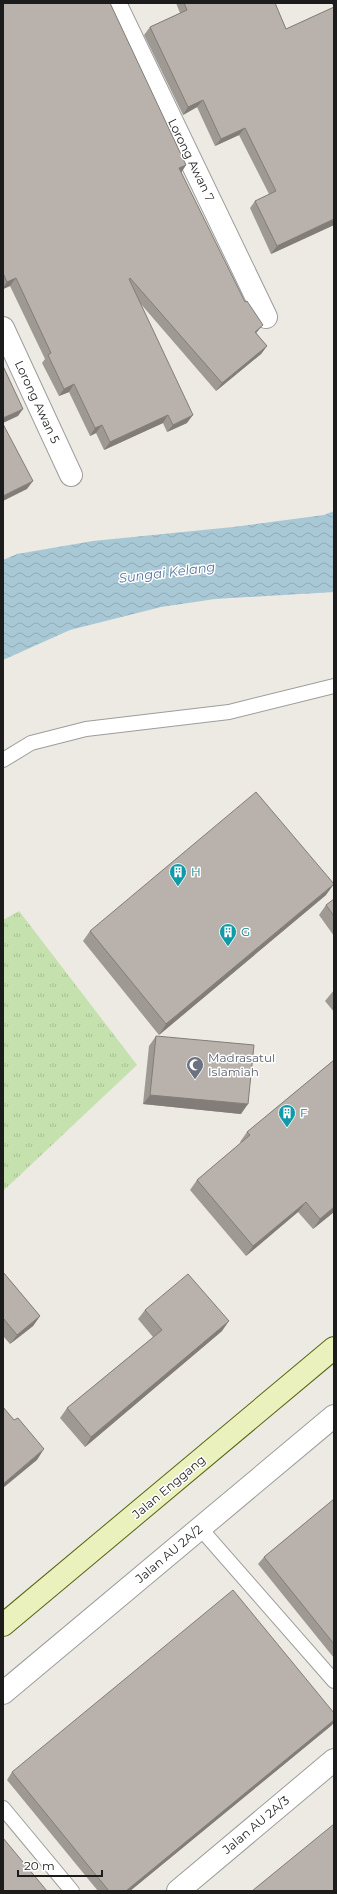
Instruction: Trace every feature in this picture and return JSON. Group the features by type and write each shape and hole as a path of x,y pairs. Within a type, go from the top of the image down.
{"main road":[{"name":"Jalan Enggang","path":"3,1625 334,1348"}],"street":[{"name":"Lorong Awan 7","path":"115,3 266,317"},
{"name":"Lorong Awan 5","path":"3,328 71,475"},
{"name":"Jalan AU 2A/2","path":"3,1693 334,1416"},
{"name":"Jalan AU 2A/3","path":"178,1891 334,1760"}],"lane":[{"path":"3,760 31,743 86,729 229,712 334,686"},
{"path":"200,1528 334,1681"},
{"path":"3,1808 72,1891"}],"green space":[{"path":"19,911 137,1065 3,1191 3,920"}],"water":[{"name":"Sungai Kelang","path":"334,511 334,592 215,599 161,607 70,630 3,660 3,560 17,554 93,541 233,527 324,515"}],"building":[{"path":"3,3 110,3 186,165 179,168 245,302 247,301 263,325 255,332 267,346 222,383 130,278 129,279 193,415 173,425 168,415 110,442 102,425 95,428 74,384 64,389 48,355 51,353 16,278 7,282 3,273"},
{"path":"184,3 275,3 286,29 334,7 334,219 277,246 255,201 276,191 245,128 221,139 203,100 188,107 150,27 187,10"},
{"path":"3,366 23,409 3,418"},
{"path":"3,424 33,481 3,496"},
{"path":"256,792 334,884 166,1024 90,931"},
{"path":"334,899 334,916 326,905"},
{"name":"Madrasatul Islamiah","path":"156,1036 254,1045 248,1104 150,1095"},
{"path":"334,1060 334,1207 320,1219 306,1202 253,1246 197,1180 250,1135 247,1132"},
{"path":"3,1272 40,1316 17,1335 3,1318"},
{"path":"188,1274 229,1321 91,1437 67,1408 162,1330 145,1310"},
{"path":"3,1407 14,1420 18,1418 44,1449 3,1484"},
{"path":"334,1499 334,1644 264,1557"},
{"path":"233,1590 334,1713 334,1720 126,1891 109,1891 12,1772"},
{"path":"334,1824 334,1891 252,1891"},
{"path":"3,1838 47,1891 3,1891"}],"place":[{"name":"H","path":"178,887"},
{"name":"G","path":"228,947"},
{"name":"Madrasatul Islamiah","path":"195,1080"},
{"name":"F","path":"287,1128"}]}
